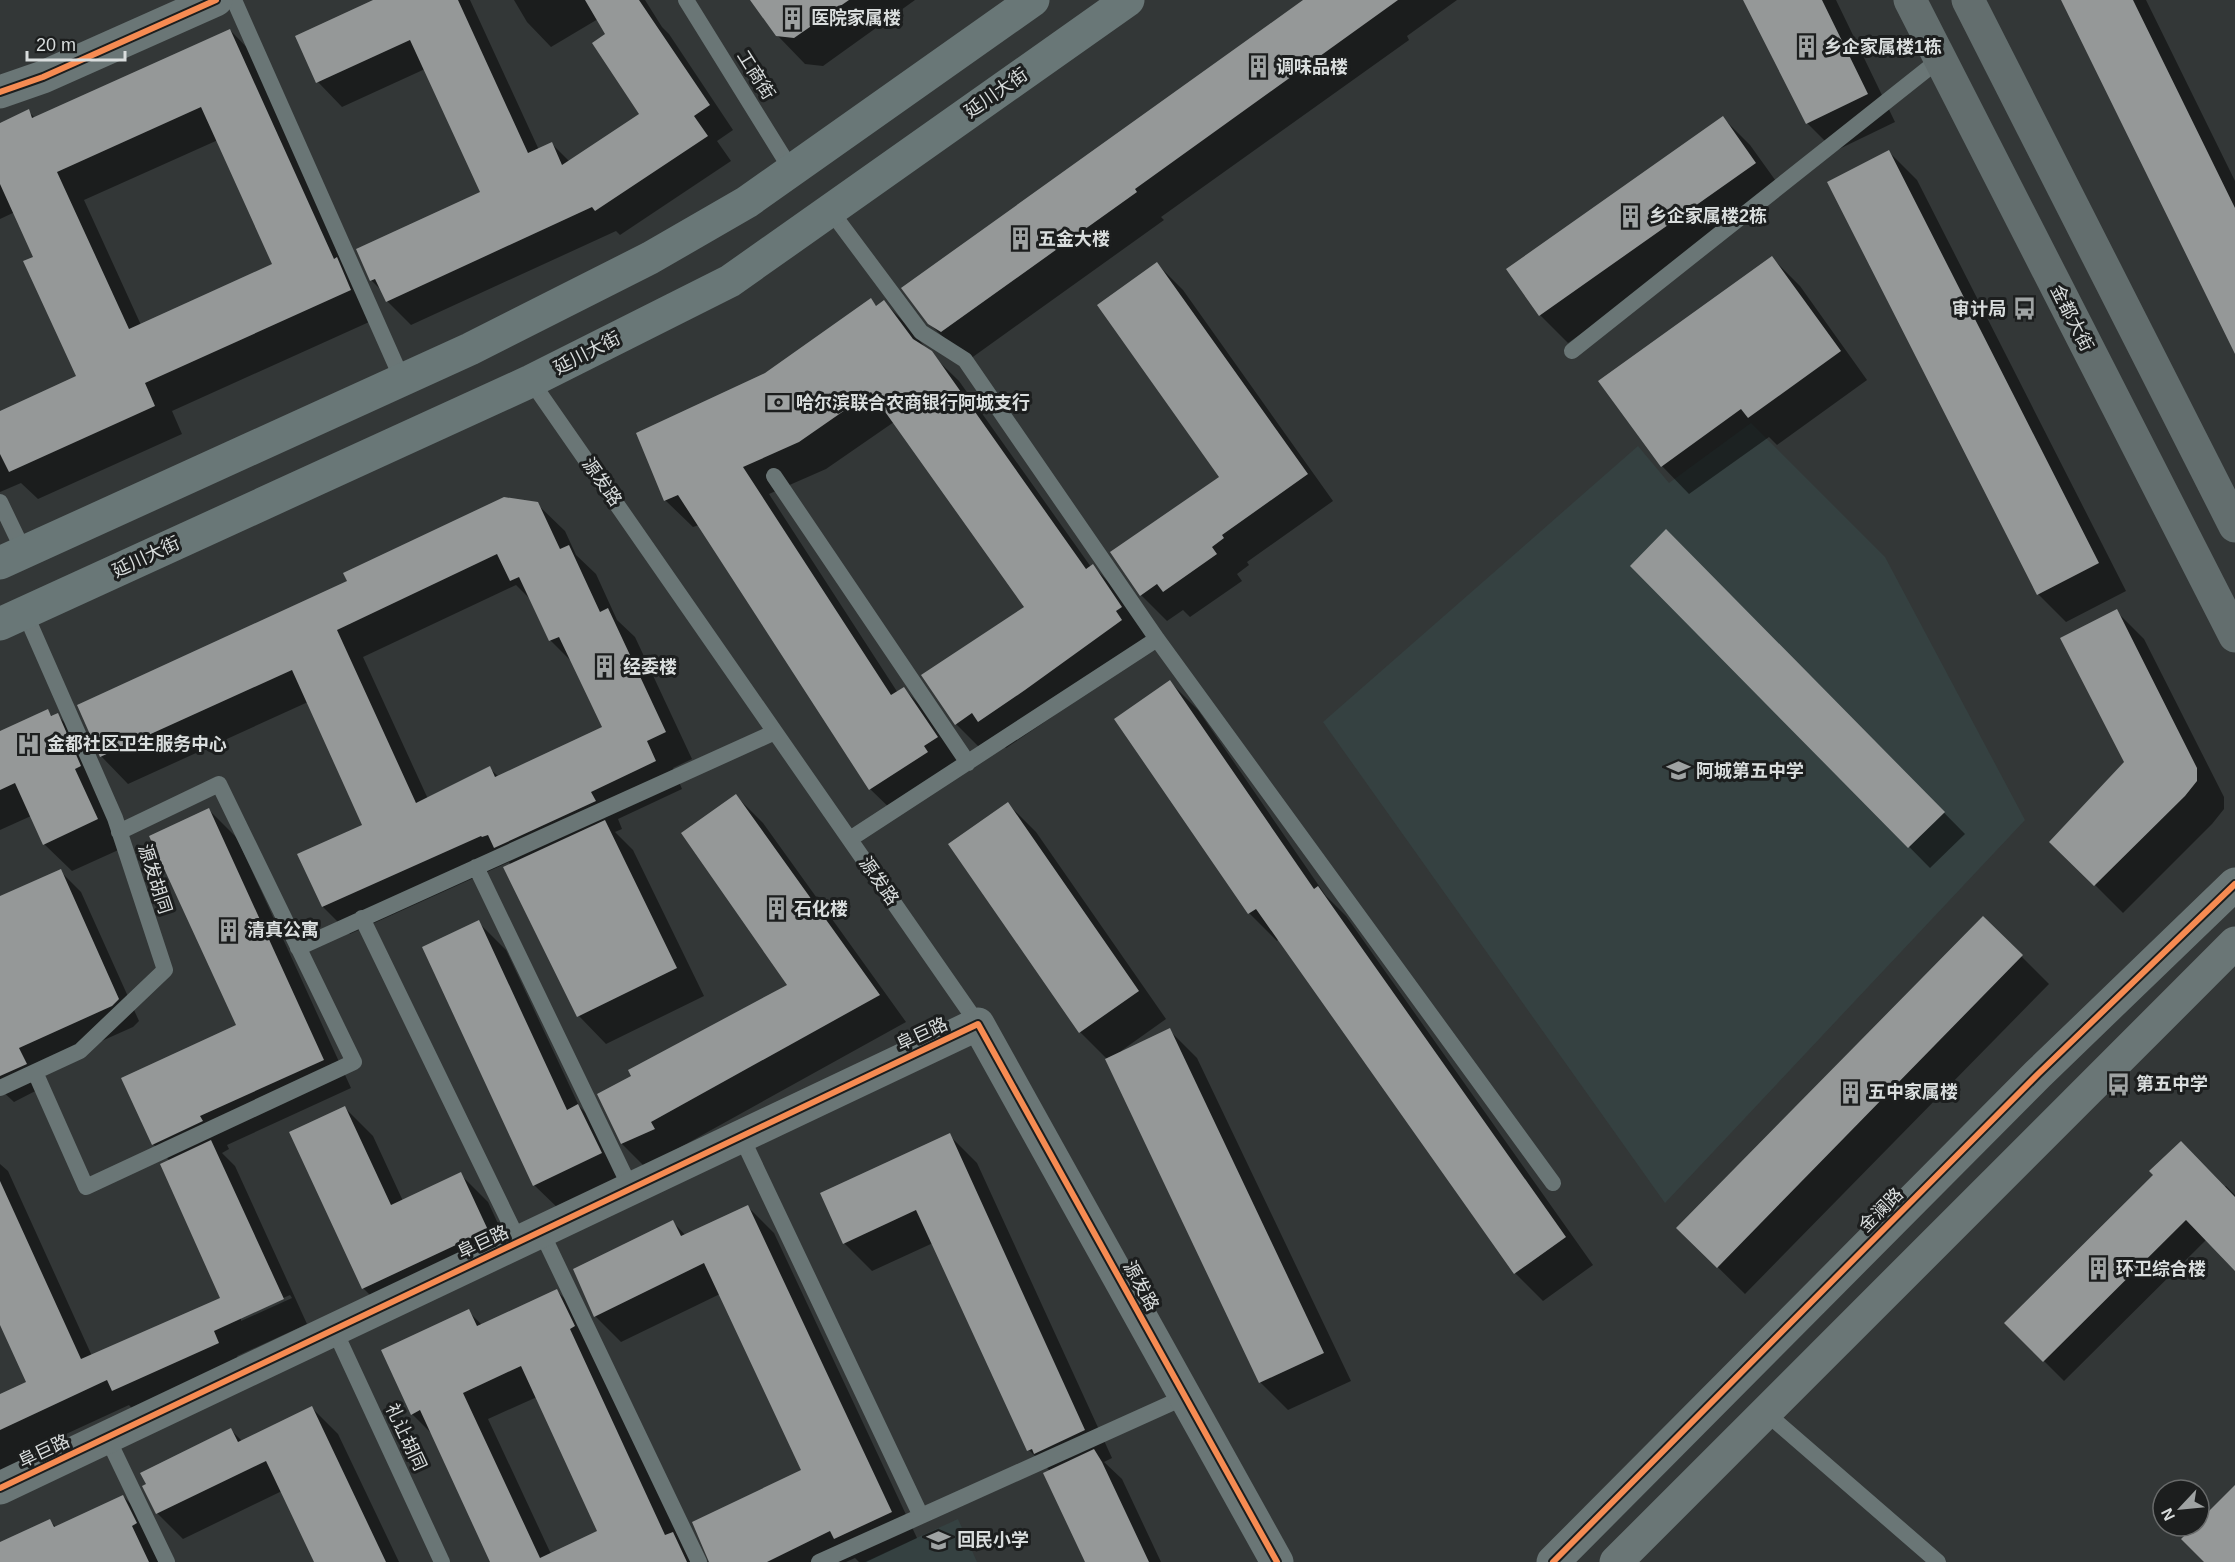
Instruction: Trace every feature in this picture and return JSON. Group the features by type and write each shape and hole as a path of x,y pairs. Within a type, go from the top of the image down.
{"main road":[{"path":"12,558 470,349 650,258 747,202 1033,0"},
{"name":"延川大街","path":"13,618 531,381 730,280 1128,0"},
{"name":"金都大街","path":"1910,0 2235,636"},
{"path":"1968,0 2235,526"}],"street":[{"path":"0,92 43,77 216,0"},
{"name":"金澜路","path":"1553,1562 2038,1074 2235,884"},
{"path":"1616,1562 2235,943"},
{"name":"阜巨路","path":"0,1488 978,1024"},
{"name":"源发路","path":"978,1024 1277,1562"}],"lane":[{"path":"234,0 402,379"},
{"name":"工商街","path":"686,0 792,171"},
{"path":"1572,351 1940,59"},
{"path":"830,210 921,332 965,360 1157,639 1553,1183"},
{"name":"源发路","path":"531,381 978,1024"},
{"path":"774,476 968,763"},
{"path":"0,502 12,558"},
{"name":"源发胡同","path":"0,1088 80,1051 165,970 119,832 13,618"},
{"path":"850,839 1157,639"},
{"path":"298,948 775,732"},
{"path":"35,1071 86,1187 354,1062 219,784 119,832"},
{"path":"476,867 631,1189"},
{"path":"362,918 699,1562"},
{"path":"741,1136 921,1516"},
{"name":"礼让胡同","path":"334,1329 442,1562"},
{"path":"819,1562 1185,1397"},
{"path":"1765,1412 1938,1562"},
{"path":"107,1437 166,1562"}],"shaded area":[{"name":"阿城第五中学","path":"1751,423 1885,557 2025,820 1665,1203 1323,722 1638,446 1669,483"},
{"name":"回民小学","path":"958,1519 977,1562 864,1562"}],"building":[{"path":"373,0 458,0 528,153 552,142 562,165 639,114 592,43 605,34 585,0 639,0 710,105 694,116 708,136 595,211 592,207 386,302 375,279 370,281 356,249 480,192 410,40 316,83 295,36"},
{"name":"医院家属楼","path":"750,0 849,0 794,38 776,36"},
{"path":"1303,0 1398,0 1135,189 1137,192 941,332 928,324 901,288"},
{"name":"乡企家属楼1栋","path":"1743,0 1822,0 1868,94 1806,124"},
{"path":"2061,0 2133,0 2235,208 2235,354"},
{"path":"230,29 334,259 337,257 351,290 145,383 155,406 9,472 0,454 0,411 76,376 23,261 33,257 0,184 0,123 29,109 32,118","holes":["201,107 272,264 129,329 57,172"]},
{"name":"乡企家属楼2栋","path":"1723,116 1756,163 1539,316 1506,269"},
{"path":"1889,150 2099,563 2037,595 1827,182"},
{"path":"1772,256 1841,351 1748,418 1741,409 1661,467 1598,381"},
{"path":"1157,262 1308,474 1222,535 1224,538 1212,547 1217,554 1163,592 1157,584 1140,596 1110,552 1219,477 1097,305"},
{"path":"871,298 876,306 884,300 913,339 932,351 1086,569 1093,564 1122,607 1116,611 1122,620 978,722 972,713 955,725 921,675 1024,607 871,392 799,442 743,467 891,695 904,687 938,737 924,746 928,752 869,790 678,495 664,501 636,433 765,373"},
{"path":"504,497 538,502 560,549 569,545 600,612 608,608 666,732 647,741 656,761 591,792 596,801 494,848 488,835 481,836 322,907 297,854 362,825 292,670 100,757 77,705 347,581 343,573","holes":["497,554 510,581 519,577 549,641 559,637 602,727 495,777 490,766 416,803 337,630"]},
{"path":"1666,529 1945,812 1908,848 1630,566"},
{"path":"2117,609 2197,768 2197,781 2185,796 2094,886 2049,842 2124,762 2060,638"},
{"path":"1170,680 1314,889 1318,886 1566,1237 1514,1274 1256,909 1248,914 1114,719"},
{"path":"48,709 51,716 58,713 81,766 75,769 98,819 43,845 15,783 0,790 0,731"},
{"name":"石化楼","path":"736,794 880,995 651,1122 655,1129 621,1144 597,1094 631,1076 628,1070 787,985 681,833"},
{"path":"1008,802 1139,991 1079,1033 948,844"},
{"name":"清真公寓","path":"209,808 324,1060 200,1116 203,1121 152,1145 121,1078 236,1025 149,836"},
{"path":"605,820 677,968 577,1017 503,867"},
{"path":"61,869 119,999 112,1006 19,1048 27,1064 0,1076 0,896"},
{"name":"五中家属楼","path":"1983,916 2023,955 1717,1268 1676,1228"},
{"path":"479,920 567,1110 578,1104 602,1153 533,1186 422,947"},
{"path":"1170,1028 1324,1353 1259,1383 1105,1059"},
{"path":"345,1106 391,1205 461,1172 488,1230 362,1289 289,1132"},
{"path":"950,1133 1085,1430 1034,1454 1032,1449 1027,1451 916,1210 843,1244 820,1193"},
{"path":"211,1140 284,1299 214,1331 219,1343 112,1391 107,1380 0,1430 0,1394 26,1382 0,1325 0,1181 81,1359 220,1298 160,1164"},
{"name":"环卫综合楼","path":"2181,1141 2235,1197 2235,1271 2186,1220 2043,1362 2004,1323 2153,1175 2149,1171"},
{"path":"748,1205 892,1512 834,1539 830,1531 767,1562 709,1562 692,1522 801,1470 704,1263 594,1317 573,1269 673,1220 681,1236"},
{"path":"557,1289 575,1326 570,1329 665,1535 673,1532 687,1562 490,1562 420,1410 411,1415 381,1350 469,1309 477,1326","holes":["521,1366 597,1531 540,1558 463,1393"]},
{"path":"312,1406 386,1562 314,1562 266,1461 156,1514 142,1486 146,1484 140,1473 231,1428 238,1442"},
{"path":"1094,1449 1149,1562 1085,1562 1043,1473"},
{"path":"2235,1485 2235,1562 2204,1562 2181,1539 2211,1538 2211,1509"},
{"path":"123,1495 137,1523 132,1526 149,1562 0,1562 0,1542 50,1519 54,1527"}],"cycle path":[{"path":"0,92 43,77 216,0"},
{"path":"1553,1562 2038,1074 2235,884"},
{"path":"0,1488 978,1024 1277,1562"}],"place":[{"name":"医院家属楼","path":"793,18"},
{"name":"乡企家属楼1栋","path":"1806,47"},
{"name":"调味品楼","path":"1258,67"},
{"name":"乡企家属楼2栋","path":"1631,216"},
{"name":"五金大楼","path":"1020,239"},
{"name":"审计局","path":"2024,309"},
{"name":"哈尔滨联合农商银行阿城支行","path":"778,403"},
{"name":"经委楼","path":"605,667"},
{"name":"金都社区卫生服务中心","path":"29,744"},
{"name":"阿城第五中学","path":"1678,771"},
{"name":"石化楼","path":"776,909"},
{"name":"清真公寓","path":"229,930"},
{"name":"第五中学","path":"2118,1084"},
{"name":"五中家属楼","path":"1850,1092"},
{"name":"环卫综合楼","path":"2098,1269"},
{"name":"回民小学","path":"939,1540"}]}
